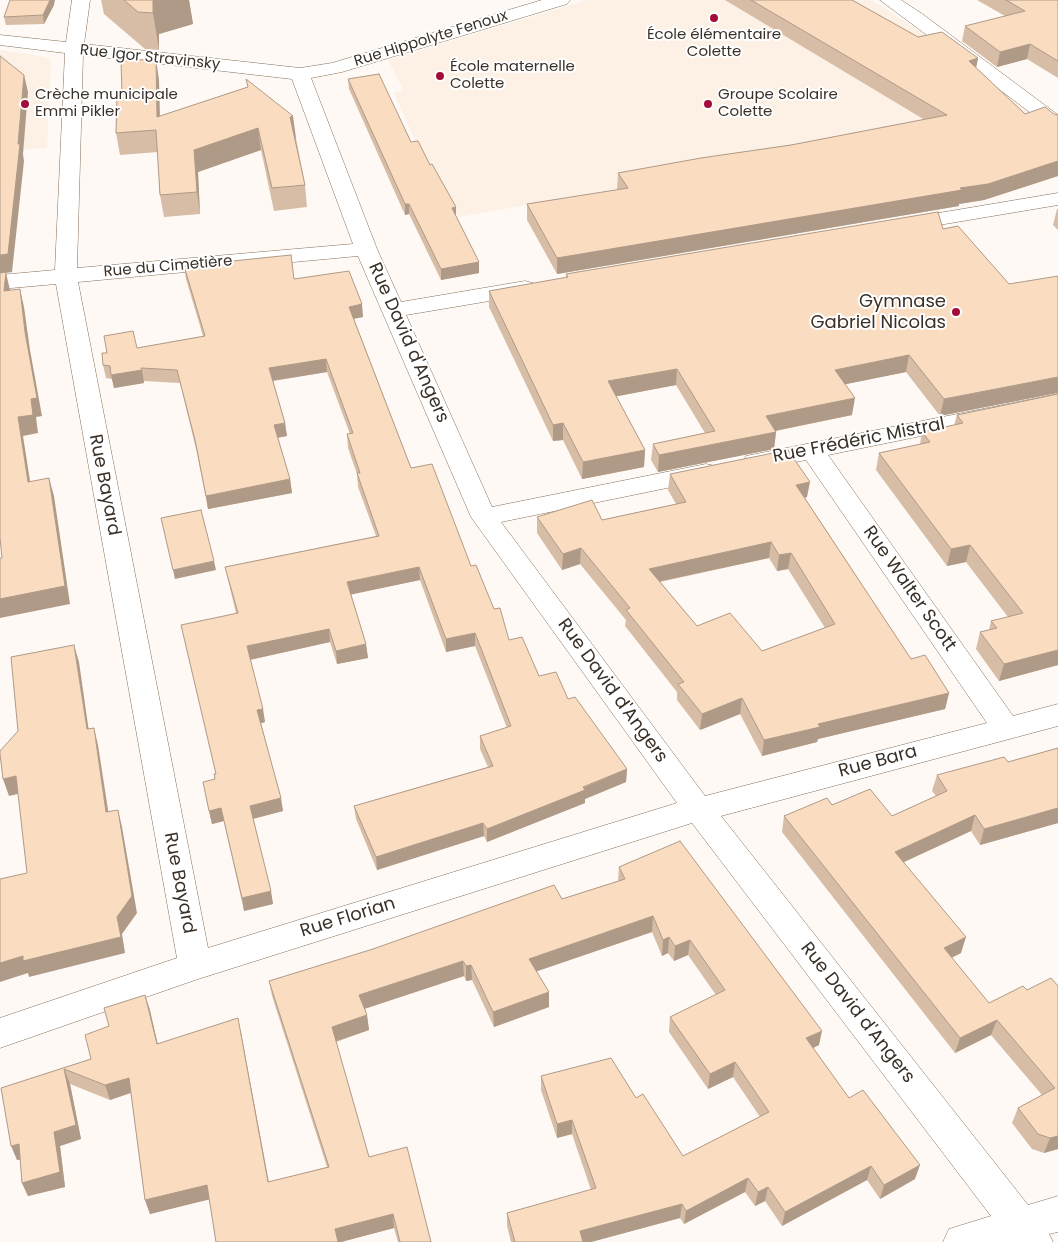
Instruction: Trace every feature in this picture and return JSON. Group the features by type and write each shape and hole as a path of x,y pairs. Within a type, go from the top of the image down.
{"street":[{"name":"Rue Bayard","path":"81,0 74,49 67,290 194,966"},
{"name":"Rue Hippolyte Fenoux","path":"300,74 334,68 561,0"},
{"path":"889,0 915,17 1058,124"},
{"name":"Rue Igor Stravinsky","path":"0,40 300,74"},
{"name":"Rue David d'Angers","path":"300,74 366,249 484,517 698,809 1028,1233"},
{"path":"882,228 1058,199"},
{"name":"Rue du Cimetière","path":"0,282 366,249"},
{"path":"394,310 548,284"},
{"name":"Rue Frédéric Mistral","path":"484,517 1058,401"},
{"name":"Rue Walter Scott","path":"812,450 1006,728"},
{"name":"Rue Bara","path":"698,809 1058,715"},
{"name":"Rue Florian","path":"0,1033 194,966 698,809"},
{"path":"962,1242 1028,1233 1058,1214"}],"shaded area":[{"name":"Groupe Scolaire Colette","path":"588,0 872,0 925,35 1032,115 459,217 416,142 394,93 404,91 388,60"},
{"name":"Crèche municipale Emmi Pikler","path":"0,50 40,56 51,60 47,148 0,151"}],"building":[{"path":"10,0 50,0 43,15 4,17"},
{"path":"124,0 153,0 153,13 138,12"},
{"path":"751,0 852,0 918,37 942,32 978,58 969,61 1025,114 1045,107 1058,115 1058,161 988,184 960,188 962,190 557,258 527,204 628,188 618,173 701,158 791,145 947,115"},
{"path":"1006,0 1058,0 1058,61 1030,44 1000,52 965,26 1025,11"},
{"path":"0,56 24,75 18,144 20,144 8,254 0,255"},
{"path":"156,59 157,117 248,87 246,79 293,116 290,117 305,185 272,188 258,128 194,150 197,192 160,195 156,130 116,133 117,95 122,94 121,61"},
{"path":"379,74 411,142 418,141 430,165 432,164 456,207 452,208 479,262 441,269 409,204 405,204 348,79"},
{"path":"938,212 943,229 958,226 1009,284 1058,276 1058,377 944,399 909,355 835,370 855,398 766,416 776,432 659,455 653,444 715,431 677,369 608,381 645,450 583,462 563,423 553,425 489,291 568,277 566,274"},
{"path":"291,255 294,279 349,271 362,304 349,307 411,468 432,464 471,566 476,565 494,609 500,608 509,640 522,637 539,676 556,672 568,699 575,697 627,769 583,787 585,790 487,829 483,823 376,857 354,806 493,766 480,736 511,726 475,633 446,639 419,567 347,582 366,644 336,651 329,629 247,646 263,709 257,710 281,798 250,806 271,891 242,898 221,808 209,811 203,782 215,779 214,774 216,774 181,625 238,613 225,567 379,536 357,473 360,473 347,434 353,433 326,359 269,368 285,423 274,425 290,479 206,496 195,440 177,370 141,368 142,370 111,375 110,366 103,365 102,353 107,353 104,336 133,331 137,348 205,336 184,266"},
{"path":"6,272 4,291 20,289 25,332 37,398 31,399 33,415 18,417 28,482 49,478 65,586 0,599 0,558 2,558 0,538 0,273"},
{"path":"1058,394 1058,650 1004,664 980,632 997,628 991,621 1023,613 970,545 951,549 879,453 930,442 922,432 963,423 957,415"},
{"path":"788,450 810,482 796,485 911,659 925,655 949,693 818,724 820,727 764,740 742,698 702,714 678,684 684,682 626,610 630,608 581,548 563,554 537,517 592,500 602,520 686,502 670,474","holes":["771,542 779,555 791,553 835,624 762,651 730,613 697,626 649,569"]},
{"path":"201,510 214,561 173,570 161,518"},
{"path":"74,645 87,729 94,728 106,812 118,810 132,896 117,917 121,937 23,961 23,956 0,963 0,879 27,873 16,776 3,779 0,754 0,751 18,731 11,657"},
{"path":"1058,748 1058,808 984,829 975,815 895,852 966,937 944,948 989,1003 1023,986 1027,990 1051,978 1058,986 1058,1136 1050,1138 1038,1134 1018,1108 1055,1088 997,1020 960,1038 784,816 827,798 832,805 870,789 892,816 947,791 937,775 1004,757 1008,762"},
{"path":"680,841 822,1031 806,1038 849,1098 863,1090 920,1165 884,1185 871,1166 785,1212 768,1187 758,1192 748,1178 686,1211 682,1204 580,1231 583,1242 515,1242 507,1213 596,1188 572,1120 557,1124 541,1076 611,1058 636,1098 643,1094 683,1156 769,1112 735,1062 710,1074 670,1017 725,990 690,940 675,946 669,937 663,940 653,916 529,959 549,992 493,1012 471,965 466,966 463,961 359,995 367,1015 332,1027 369,1157 407,1147 431,1242 400,1242 393,1214 335,1229 338,1242 216,1242 207,1185 145,1200 129,1078 105,1085 64,1069 76,1125 54,1132 60,1172 22,1183 19,1144 11,1146 1,1088 91,1059 85,1035 109,1026 104,1008 145,995 157,1044 238,1018 268,1182 329,1167 269,981 373,949 554,885 562,899 625,879 619,867"}],"place":[{"name":"École élémentaire Colette","path":"714,18"},
{"name":"École maternelle Colette","path":"440,76"},
{"name":"Crèche municipale Emmi Pikler","path":"25,104"},
{"name":"Groupe Scolaire Colette","path":"708,104"},
{"name":"Gymnase Gabriel Nicolas","path":"956,312"}]}
